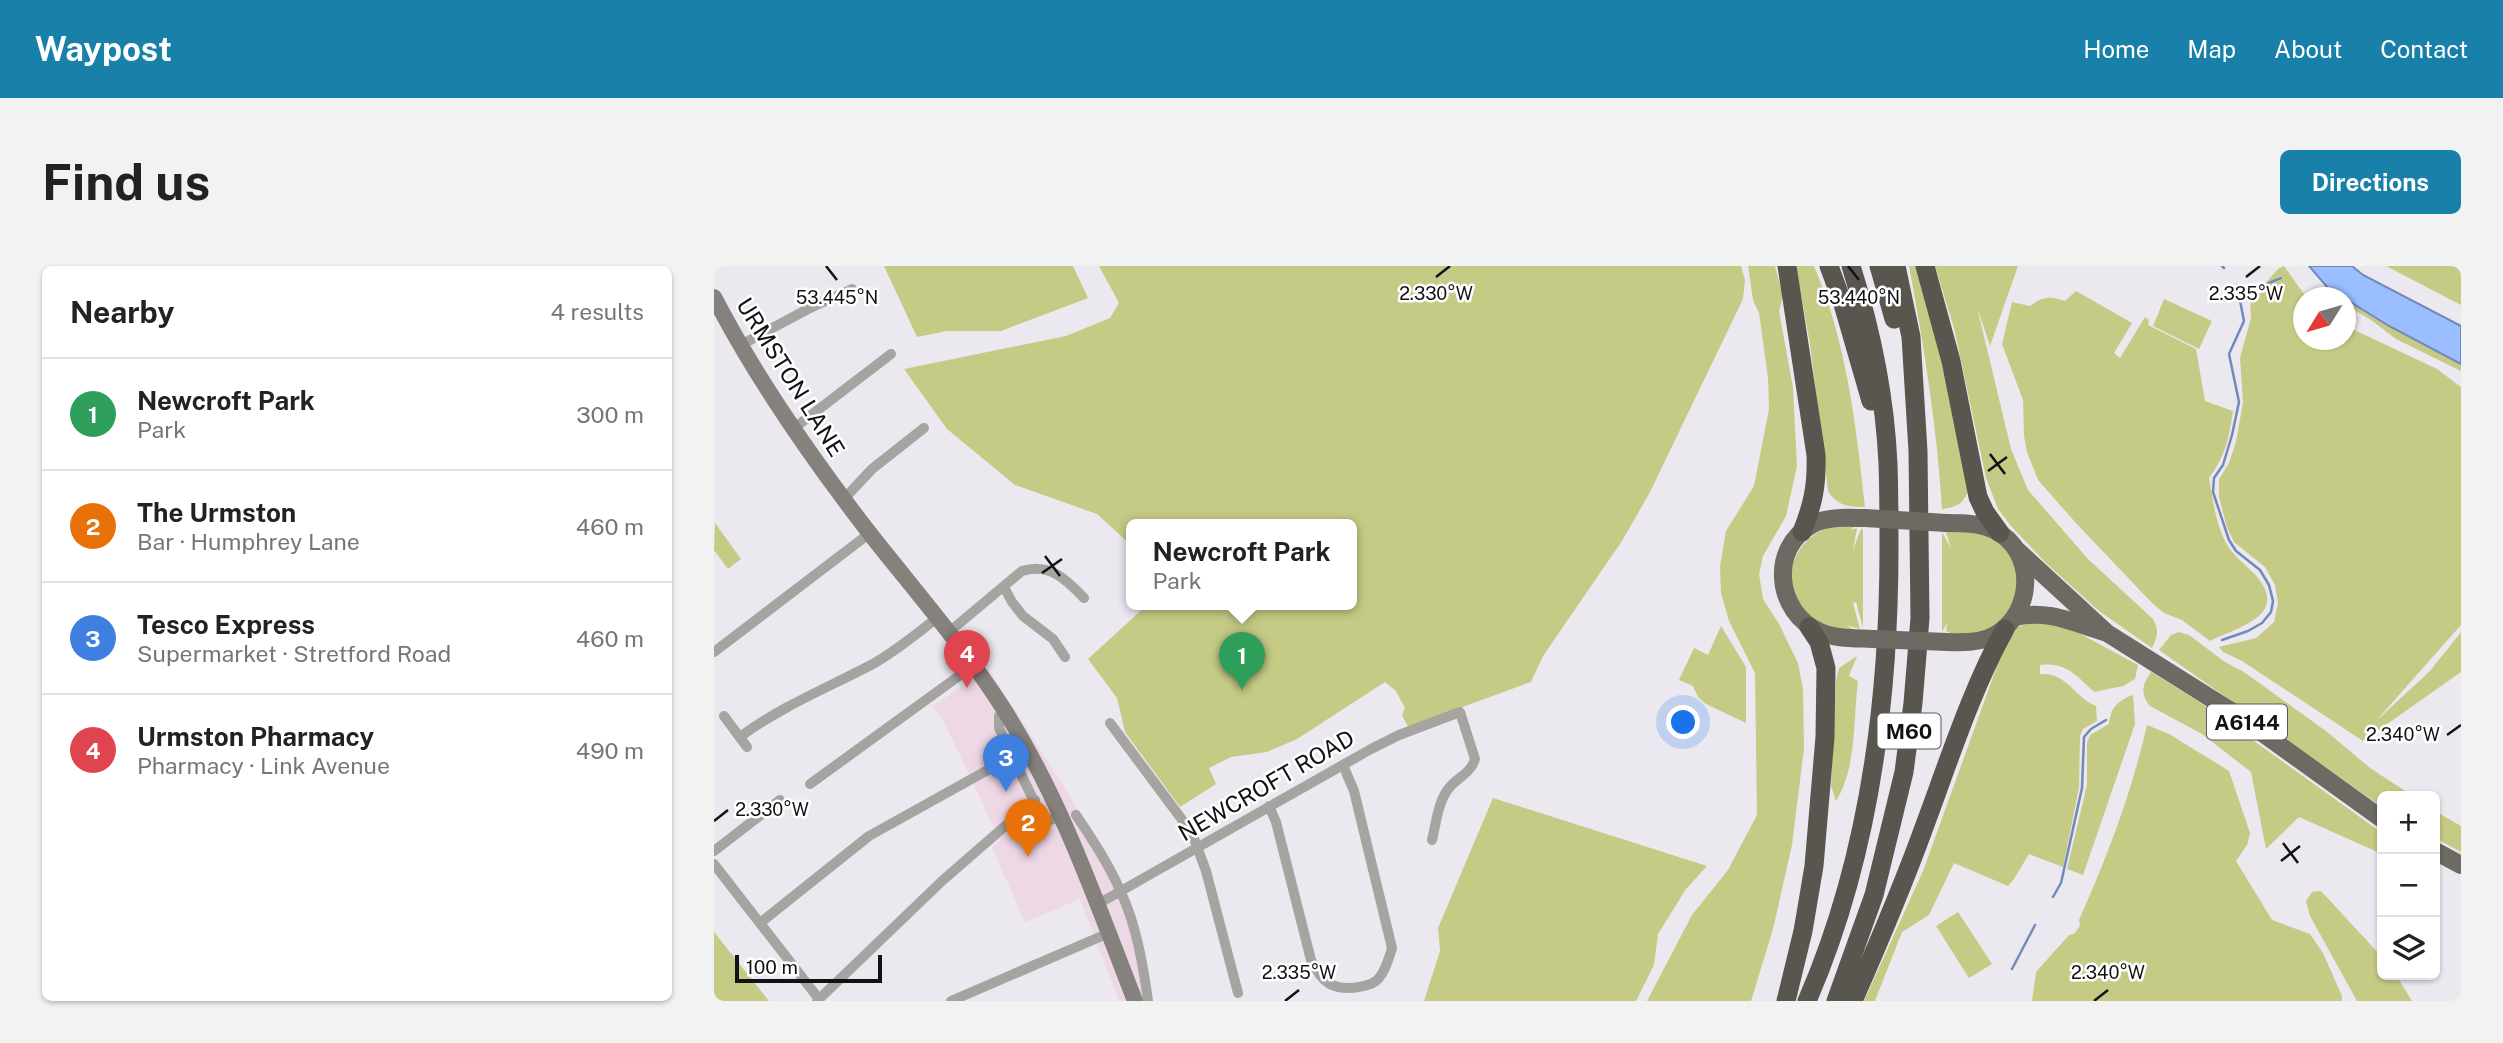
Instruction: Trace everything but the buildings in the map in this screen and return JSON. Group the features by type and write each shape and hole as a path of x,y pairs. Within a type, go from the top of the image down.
{"highway":[{"path":"1787,266 1816,456 1817,479 1813,504 1802,532"},
{"name":"M60","path":"1829,266 1843,304 1888,463"},
{"name":"M60","path":"1807,1001 1836,923 1856,856 1880,723 1889,613 1888,463 1880,389 1864,307 1851,266"},
{"name":"M60","path":"1879,266 1909,382 1918,452"},
{"name":"M60","path":"1836,1001 1874,895 1904,772 1920,618 1918,452 1911,337 1896,266"},
{"path":"1925,266 1954,374 1978,497 2000,533"},
{"name":"M60","path":"1853,1001 1902,888 1994,649 2010,623"},
{"path":"1786,1001 1803,931 1814,866 1825,737 1826,668 1819,642 1809,627"}],"main road":[{"name":"URMSTON LANE","path":"714,297 739,346 793,429 870,533 974,665 1063,808 1135,1001"},
{"path":"1809,627 1794,612 1782,583 1786,554 1802,532 1813,524 1831,518 1866,519 1980,525 2000,533"},
{"name":"A6144","path":"2000,533 2107,633 2239,716 2377,815"},
{"path":"2010,623 2025,594 2026,578 2018,551"},
{"name":"A6144","path":"1809,627 1834,636 1947,642 1986,639 2010,623 2033,614 2054,616 2107,633"},
{"path":"2440,854 2461,865"}],"street":[{"path":"739,346 852,289"},
{"path":"793,429 891,354"},
{"path":"844,499 872,469 924,428"},
{"path":"714,652 870,533"},
{"path":"949,632 1022,571 1034,567 1055,573 1084,598"},
{"path":"1004,587 1023,616 1053,639 1065,657"},
{"path":"740,737 825,687 872,664 937,618"},
{"path":"810,784 974,665"},
{"path":"1003,709 999,716 999,728 1045,819 1050,820 1063,808 1098,848 1122,892 1138,949 1148,1001"},
{"name":"NEWCROFT ROAD","path":"1098,904 1399,735 1460,712 1474,755 1474,763 1445,794 1432,840"},
{"path":"724,716 747,747"},
{"path":"1110,723 1192,833 1206,871 1238,993"},
{"path":"760,923 869,836 1013,756"},
{"path":"1269,806 1276,822 1311,960 1316,970 1331,985 1343,989 1371,985 1384,971 1392,947 1354,791 1343,765"},
{"path":"714,850 780,800"},
{"path":"714,864 823,999 942,881 1035,800"},
{"path":"951,1001 1109,933"}],"shaded area":[{"path":"988,668 1104,850 1135,913 1148,968 1151,1001 1119,1001 1080,899 1025,922 992,848 1000,840 945,724 933,706"}],"green space":[{"path":"884,266 1073,266 1088,298 1001,331 947,331 917,337"},
{"path":"1099,266 1741,266 1745,280 1743,299 1650,492 1622,541 1543,656 1531,682 1408,727 1402,715 1405,708 1396,691 1385,682 1297,739 1267,752 1231,757 1209,768 1216,784 1180,807 1125,732 1117,698 1088,659 1141,610 1357,610 1357,519 1126,519 1126,541 1097,514 1015,485 947,429 904,369 1066,336 1110,318 1119,303"},
{"path":"1748,266 1775,266 1783,296 1779,311 1793,388 1797,466 1786,516 1763,556 1759,574 1763,599 1798,663 1803,689 1804,748 1792,845 1773,929 1751,1001 1647,1001 1692,915 1728,870 1757,815 1755,673 1729,621 1721,593 1720,567 1726,531 1754,486 1769,409 1768,378 1759,313 1753,300"},
{"path":"1796,266 1814,266 1835,325 1854,415 1865,507 1844,505 1835,500 1828,491 1810,344"},
{"path":"1909,266 1920,266 1926,286 1969,490 1959,504 1942,509 1929,387"},
{"path":"1935,266 2018,266 1990,346 1977,307 2011,449 2028,490 2088,559 2153,619 2157,633 2152,648 2099,611 2046,563 1998,509 1986,478 1954,328"},
{"path":"2284,266 2299,287 2293,287 2293,350 2356,350 2356,331 2437,369 2461,387 2461,625 2375,722 2430,671 2461,632 2461,672 2363,741 2219,647 2256,638 2274,622 2278,603 2275,585 2265,567 2234,542 2219,497 2219,479 2229,463 2236,442 2243,402 2240,358 2251,318 2250,299 2262,292 2262,288 2282,279 2281,276 2264,285"},
{"path":"2386,266 2461,266 2461,305"},
{"path":"2076,291 2132,323 2114,353 2120,358 2145,317 2149,320 2148,325 2196,349 2205,401 2233,411 2226,447 2209,478 2212,495 2224,539 2235,555 2258,578 2266,591 2267,602 2263,612 2255,619 2210,641 2182,620 2164,613 2152,603 2038,480 2027,452 2023,400 2002,344 2012,302 2030,306 2047,298 2065,301"},
{"path":"2164,299 2212,321 2199,349 2153,326"},
{"path":"2356,305 2389,326 2461,364 2461,371 2396,339 2356,311"},
{"path":"715,523 741,559 728,569 714,550"},
{"path":"1838,525 1855,526 1850,530 1857,528 1853,550 1863,529 1863,628 1856,602 1853,603 1860,629 1846,625 1856,631 1819,623 1801,608 1793,594 1793,565 1799,551 1822,530"},
{"path":"1942,532 1951,548 1946,532 1980,533 2001,545 2013,561 2017,579 2015,598 2006,615 1993,628 1975,635 1955,635 1946,631 1947,623 1942,632"},
{"path":"2049,622 2077,632 2138,665 2135,679 2123,686 2094,692 2064,668 2040,665 2040,674 2049,674 2064,681 2096,706 2097,721 2083,729 2080,736 2079,788 2063,867 2029,854 2008,886 1954,863 1929,915 1902,932 1875,1001 1864,1001 1923,871 2003,646 2009,635 2019,627"},
{"path":"1721,626 1746,667 1746,723 1706,704 1698,697 1693,686 1679,680 1694,648 1708,655"},
{"path":"2179,632 2189,635 2326,731 2370,768 2405,791 2377,791 2377,803 2159,650 2171,635"},
{"path":"1857,656 1849,676 1858,681 1851,758 1843,788 1836,801 1831,786 1836,680 1839,668"},
{"path":"2151,672 2204,705 2377,829 2377,852 2299,817 2266,849 2251,772 2202,734 2150,706 2143,689"},
{"path":"2133,695 2135,724 2083,875 2067,869 2087,785 2087,743 2090,735 2109,724 2116,705"},
{"path":"2147,725 2169,734 2229,771 2250,833 2247,845 2236,861 2272,920 2310,934 2323,953 2342,1001 2032,1001 2036,972 2080,926 2079,920 2126,800"},
{"path":"1493,798 1707,866 1686,889 1658,934 1654,965 1636,1001 1424,1001 1440,951 1438,928"},
{"path":"2440,814 2461,826 2461,852 2440,841"},
{"path":"2321,891 2377,952 2377,980 2399,980 2412,1001 2357,1001 2310,916 2306,901 2312,892"},
{"path":"1958,912 1992,964 1969,978 1936,926"},
{"path":"714,932 769,1001 714,1001"}],"water":[{"path":"2309,266 2352,266 2363,275 2461,326 2461,364 2356,305 2356,287 2327,287"}],"waterway":[{"path":"2238,289 2255,289 2281,278"},
{"path":"2222,640 2262,623 2271,612 2273,601 2269,585 2260,570 2236,551 2229,540 2213,492 2214,478 2223,465 2239,402 2229,354 2244,321 2237,285"},
{"path":"2053,897 2061,883 2082,788 2084,737 2106,720"},
{"path":"2012,969 2035,925"}],"place":[{"name":"Urmston Pharmacy","path":"967,688"},
{"name":"Newcroft Park","path":"1242,690"},
{"name":"Tesco Express","path":"1006,792"},
{"name":"The Urmston","path":"1028,857"}]}
